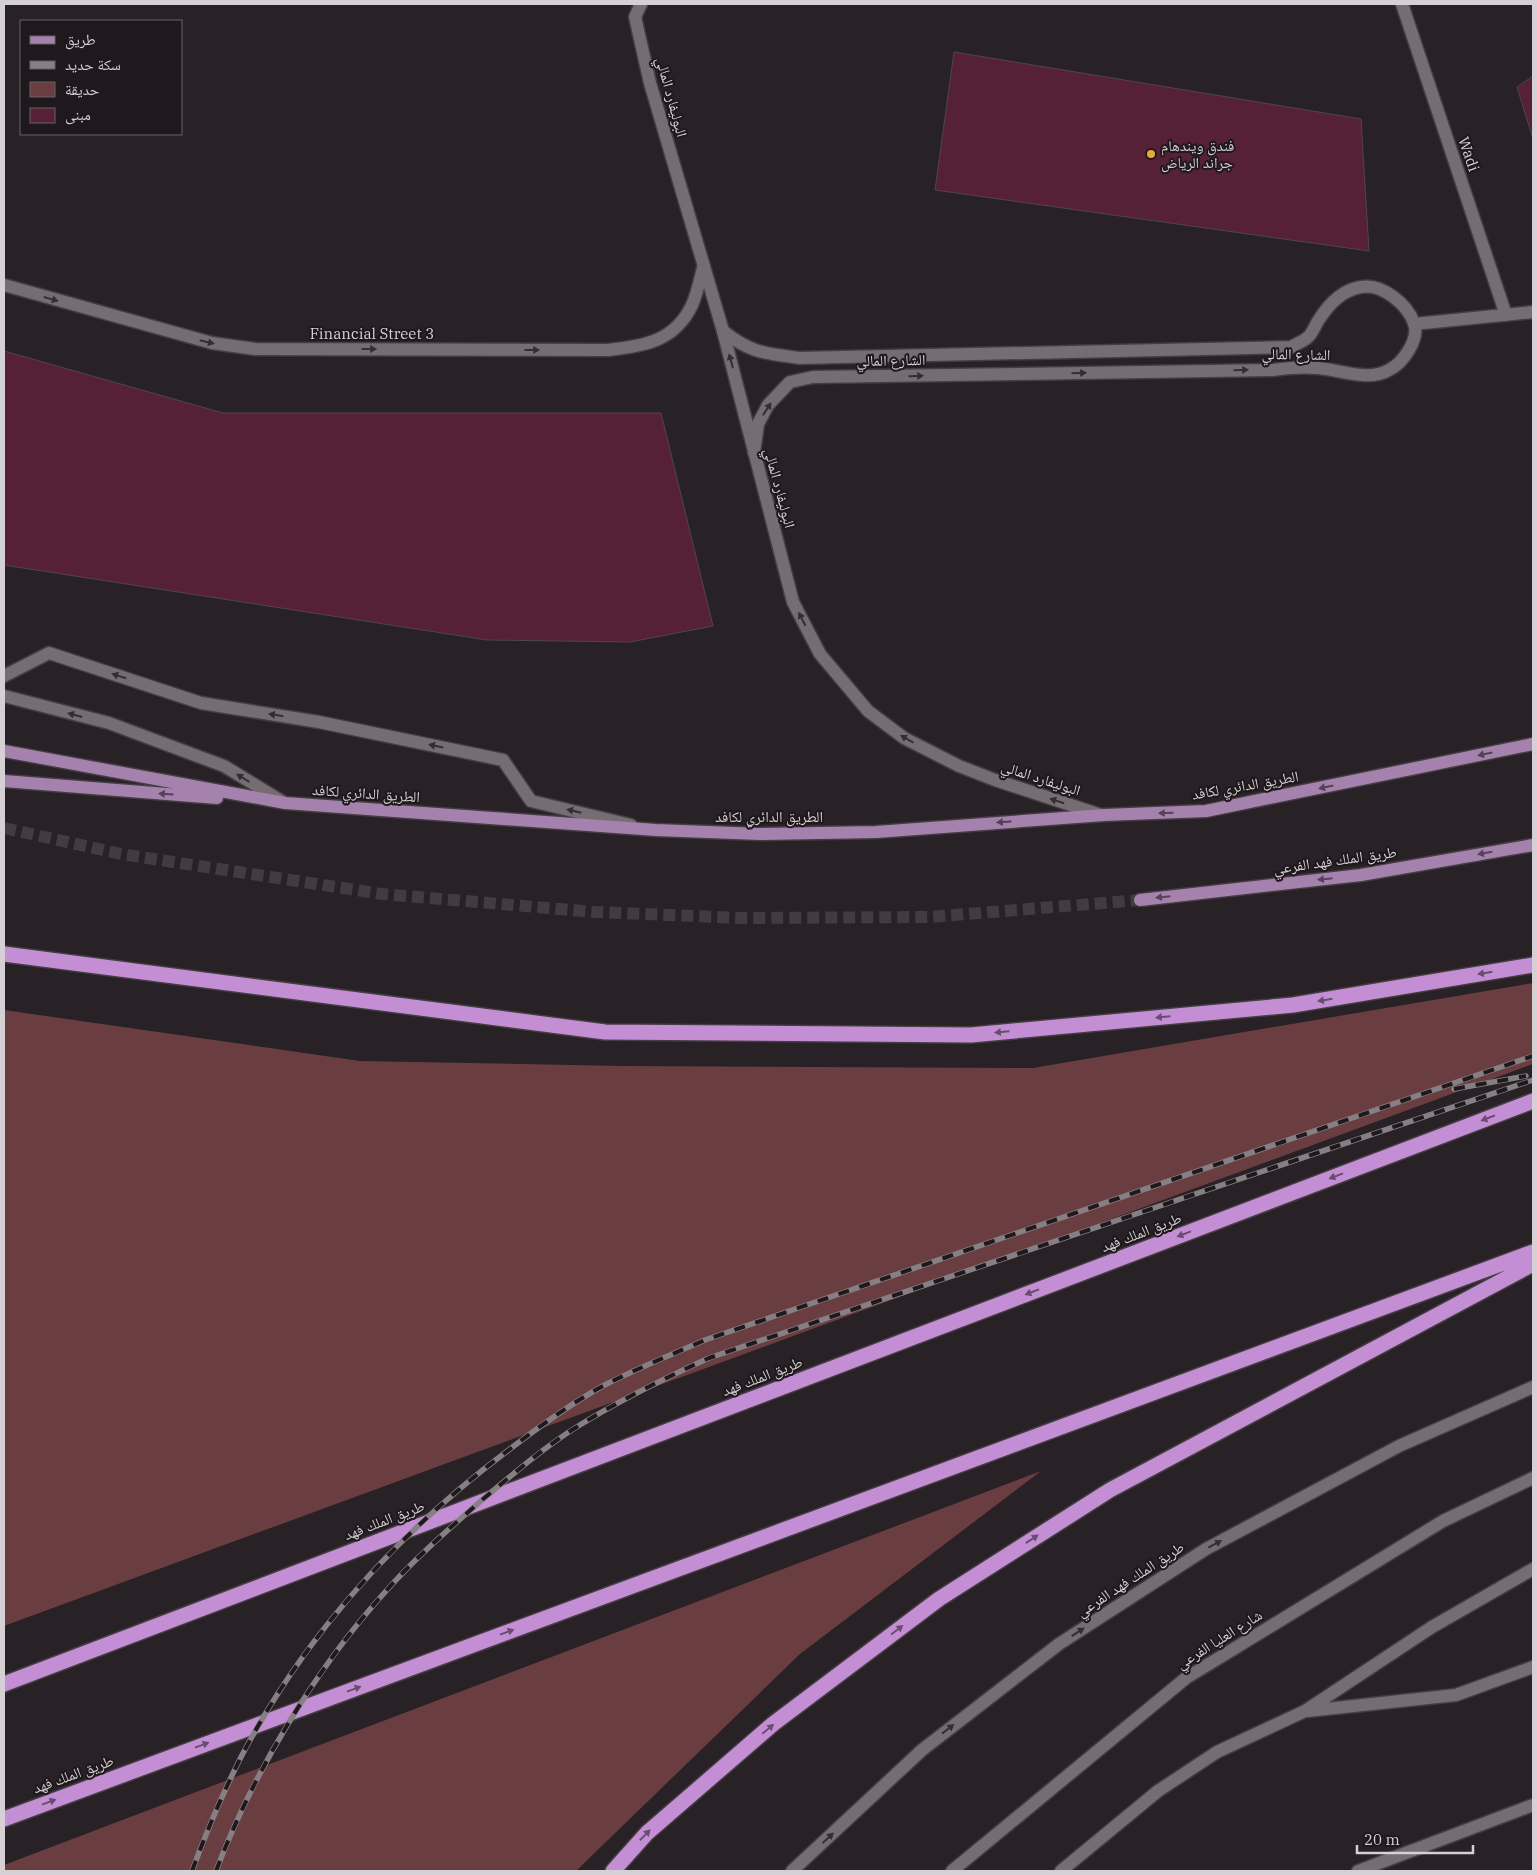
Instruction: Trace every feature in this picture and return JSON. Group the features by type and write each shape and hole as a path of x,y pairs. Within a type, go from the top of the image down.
{"highway":[{"path":"4,954 605,1032 971,1035 1293,1005 1533,965"},
{"name":"طريق الملك فهد","path":"4,1684 1533,1101"},
{"name":"طريق الملك فهد","path":"4,1819 1533,1252"},
{"path":"613,1871 647,1833 773,1724 939,1599 1110,1490 1533,1264"}],"main road":[{"name":"الطريق الدائري لكافد","path":"4,751 285,803 656,830 760,834 876,832 1104,815 1206,811 1533,744"},
{"path":"4,781 285,803"},
{"name":"طريق الملك فهد الفرعي","path":"1140,900 1361,875 1533,845"}],"street":[{"name":"البوليفارد المالي","path":"631,4 650,83 723,331 794,602 820,654 868,711 904,738 959,766 1029,792 1104,815"},
{"path":"635,17 641,4"},
{"name":"Wadi","path":"1402,4 1506,315"},
{"name":"Financial Street 3","path":"4,285 203,341 255,349 571,350 638,347 662,338 680,326 692,304 704,267"},
{"name":"الشارع المالي","path":"723,331 738,343 758,352 800,358 1291,347 1308,337 1330,302 1346,292 1362,286 1380,289 1399,300 1414,324 1413,339 1404,359 1389,371 1368,376 1320,368 1301,367 1273,370 813,377 790,382 768,405 758,424 754,455"},
{"path":"1414,324 1533,312"},
{"path":"4,676 49,653 201,703 319,722 503,760 531,801 656,830"},
{"path":"4,696 109,723 224,766 285,803"},
{"name":"طريق الملك فهد الفرعي","path":"792,1871 922,1750 1059,1644 1206,1549 1399,1446 1533,1387"},
{"name":"شارع العليا الفرعي","path":"952,1871 1186,1678 1443,1520 1533,1478"},
{"path":"1061,1871 1158,1790 1217,1752 1305,1711 1432,1627 1533,1569"},
{"path":"1305,1711 1456,1695 1533,1667"},
{"path":"1358,1871 1533,1805"}],"green space":[{"path":"1533,983 1533,1064 4,1626 4,1010 360,1061 623,1066 1033,1068"},
{"path":"1041,1471 800,1654 576,1871 4,1871 4,1865"}],"building":[{"name":"فندق ويندهام جراند الرياض","path":"954,52 1361,119 1369,251 935,190"},
{"path":"1533,76 1533,139 1517,87"},
{"path":"4,351 223,413 661,413 713,626 630,642 487,640 4,565"}],"tunnel":[{"path":"4,828 121,854 382,894 595,912 744,918 930,917 1140,900"}],"railway":[{"path":"192,1871 227,1786 265,1714 323,1630 356,1590 427,1517 466,1484 540,1426 588,1394 705,1340 1533,1056"},
{"path":"1454,1089 1526,1076"},
{"path":"216,1871 231,1834 267,1760 311,1688 360,1621 408,1567 432,1544 539,1453 591,1418 709,1358 1533,1080"}],"place":[{"name":"فندق ويندهام جراند الرياض","path":"1151,154"}]}
